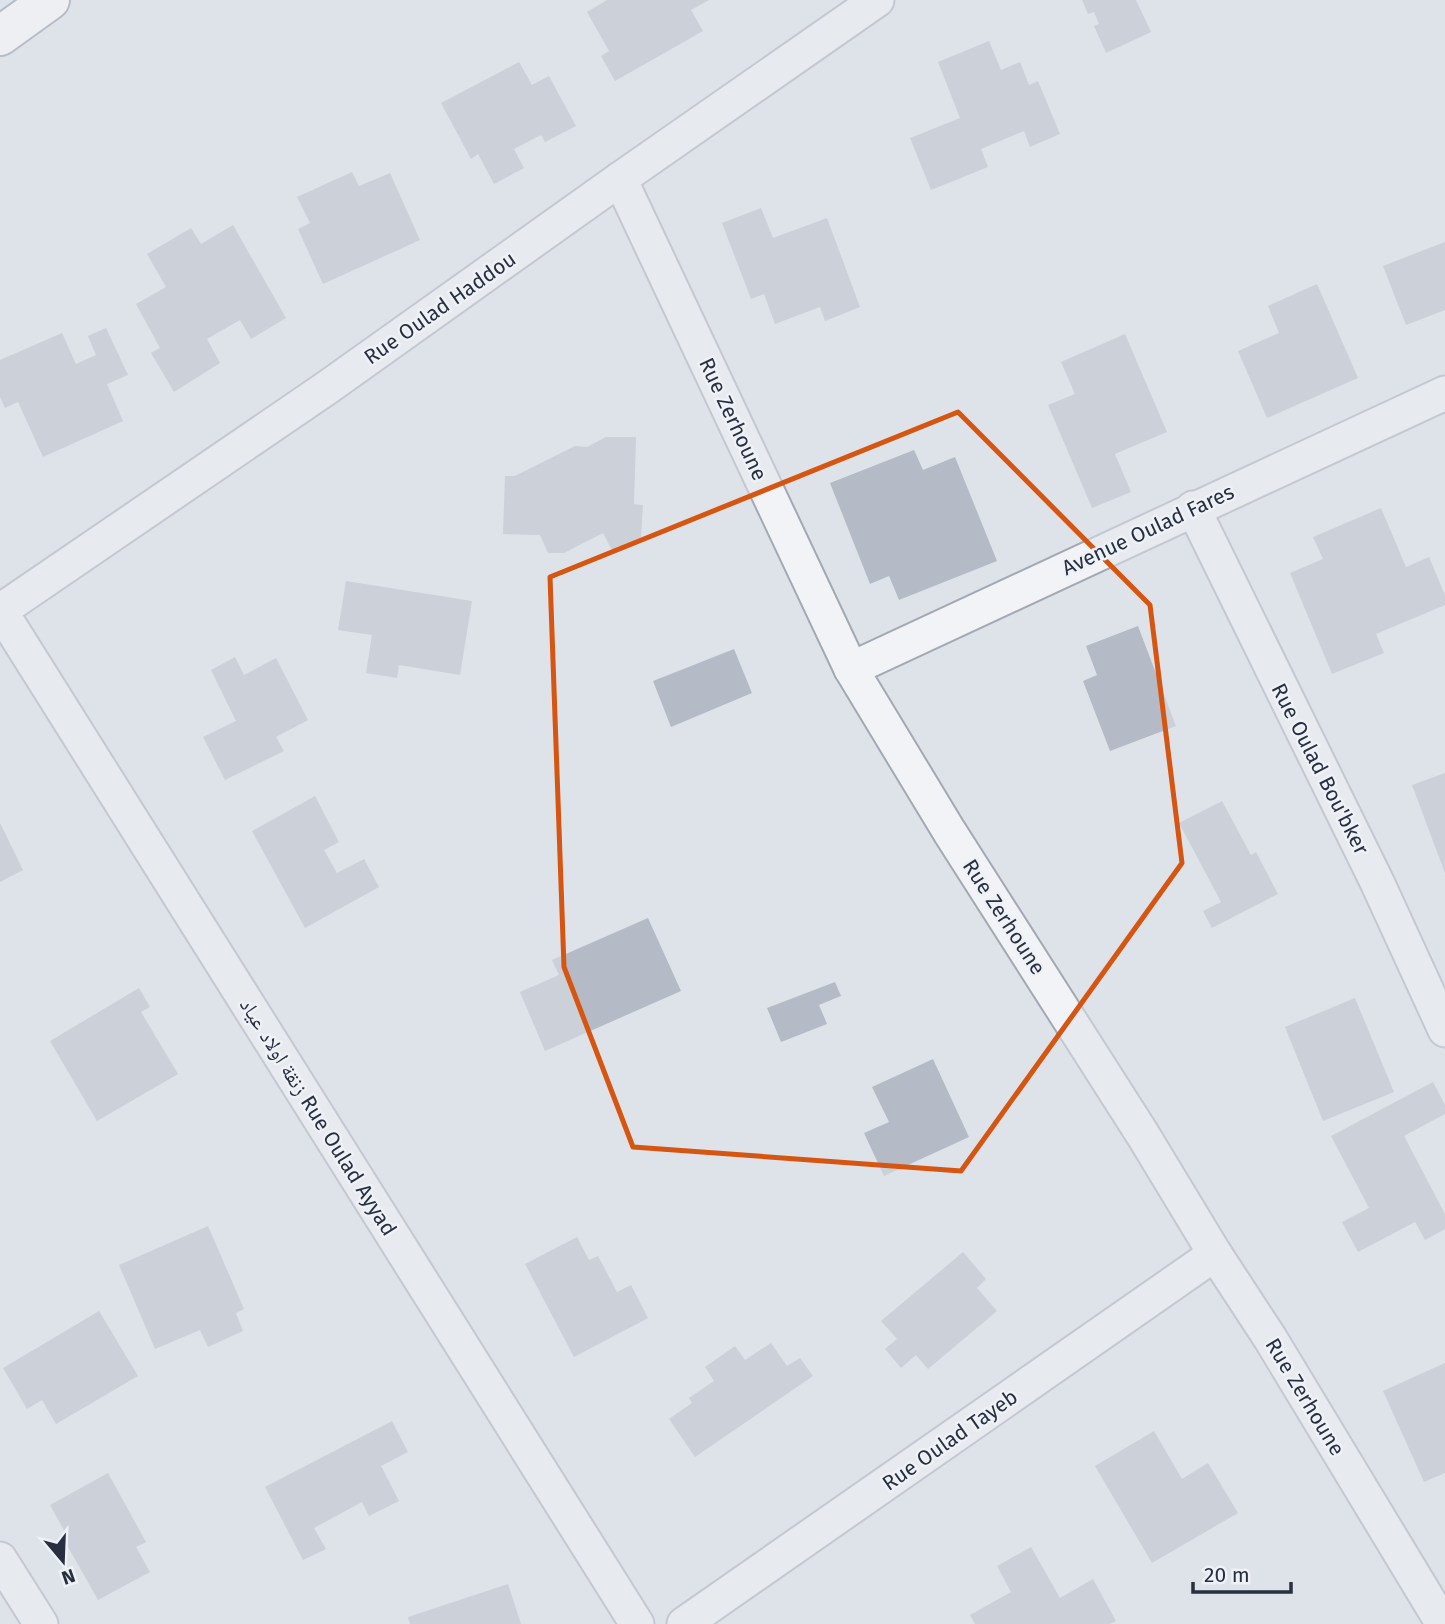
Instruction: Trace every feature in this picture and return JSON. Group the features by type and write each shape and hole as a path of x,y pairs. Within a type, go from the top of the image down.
{"highway":[{"path":"0,36 50,0"}],"street":[{"name":"Rue Oulad Haddou","path":"0,611 328,387 877,0"},
{"name":"Rue Zerhoune","path":"620,179 851,669 949,831 1143,1135 1214,1254 1270,1338 1443,1624"},
{"name":"Avenue Oulad Fares","path":"851,669 1445,393"},
{"name":"Rue Oulad Bou'bker","path":"1193,508 1377,882 1445,1030"},
{"name":"زنقة اولاد عياد Rue Oulad Ayyad","path":"0,611 637,1624"},
{"name":"Rue Oulad Tayeb","path":"684,1624 1214,1254"},
{"path":"0,1559 41,1624"}],"highlighted area":[{"path":"958,412 1150,605 1182,863 961,1171 633,1147 564,967 550,577"}],"building":[{"path":"607,0 709,0 691,10 703,31 615,81 601,56 609,51 587,12"},
{"path":"1082,0 1136,0 1151,32 1106,53 1094,26 1099,24 1094,12 1088,14"},
{"path":"989,41 1001,70 1020,62 1029,85 1038,81 1060,134 1030,147 1024,131 981,149 988,167 931,190 910,138 960,118 938,62"},
{"path":"519,62 532,85 549,76 576,126 545,142 541,135 514,149 524,168 494,184 478,154 471,159 441,103"},
{"path":"352,172 359,186 390,173 420,240 323,284 298,229 310,223 297,197"},
{"path":"761,208 773,238 827,218 860,307 825,321 820,307 775,324 764,294 751,299 722,223"},
{"path":"233,225 286,318 251,339 240,320 207,339 220,363 174,392 151,353 160,348 136,304 166,287 147,254 191,228 201,244"},
{"path":"1445,242 1445,310 1406,325 1383,266"},
{"path":"1317,284 1358,378 1267,418 1238,351 1279,333 1268,306"},
{"path":"106,328 128,375 107,384 123,421 43,457 18,402 5,408 0,397 0,360 62,333 76,364 96,355 88,336"},
{"path":"1125,334 1167,432 1115,454 1131,492 1092,508 1048,405 1075,394 1061,362"},
{"path":"606,437 636,437 634,504 643,505 641,537 613,552 603,533 564,553 548,553 540,535 503,534 505,476 515,476 575,446 587,447"},
{"path":"914,450 923,470 955,457 997,561 899,600 889,576 870,584 830,483"},
{"path":"1381,508 1406,567 1429,557 1445,595 1445,605 1376,634 1384,653 1332,674 1290,573 1323,559 1313,537"},
{"path":"346,581 472,601 460,675 399,665 397,678 366,673 372,635 338,630"},
{"path":"1138,626 1176,726 1110,751 1083,681 1097,675 1086,646"},
{"path":"734,649 752,693 671,727 653,681"},
{"path":"235,657 244,675 276,658 308,720 276,737 284,751 225,780 203,737 236,721 211,670"},
{"path":"1445,773 1445,873 1412,785"},
{"path":"315,796 339,842 324,850 337,873 364,859 379,887 305,928 252,831"},
{"path":"1222,801 1251,855 1256,852 1278,894 1212,928 1203,911 1221,902 1179,823"},
{"path":"0,823 23,870 0,882"},
{"path":"648,918 681,991 545,1051 520,992 559,975 552,960"},
{"path":"835,982 841,996 819,1005 827,1024 781,1042 767,1008"},
{"path":"139,988 150,1007 141,1012 178,1074 97,1121 50,1041"},
{"path":"1355,998 1394,1092 1323,1121 1285,1027"},
{"path":"933,1059 969,1137 884,1176 864,1133 889,1122 872,1087"},
{"path":"1433,1082 1445,1105 1445,1114 1404,1136 1445,1214 1445,1229 1425,1240 1415,1222 1358,1252 1342,1222 1369,1208 1331,1136"},
{"path":"208,1226 244,1309 236,1313 243,1331 208,1347 200,1330 155,1349 119,1265"},
{"path":"577,1237 589,1260 598,1256 617,1292 631,1285 648,1318 574,1357 525,1264"},
{"path":"963,1252 986,1279 977,1288 997,1311 928,1369 916,1355 901,1368 885,1349 897,1339 881,1321"},
{"path":"99,1311 138,1376 56,1424 42,1400 27,1409 3,1368"},
{"path":"771,1343 787,1366 800,1358 813,1376 695,1457 669,1419 692,1403 689,1398 714,1381 705,1367 735,1346 745,1360"},
{"path":"1445,1363 1445,1473 1424,1482 1383,1391"},
{"path":"392,1421 408,1452 381,1466 399,1501 369,1516 362,1502 314,1528 326,1549 303,1560 265,1487"},
{"path":"1154,1431 1182,1479 1208,1463 1238,1513 1152,1563 1095,1466"},
{"path":"108,1473 146,1542 136,1547 150,1572 98,1600 63,1538 67,1536 50,1505"},
{"path":"1031,1547 1060,1598 1093,1579 1116,1621 1110,1624 975,1624 970,1615 1011,1592 997,1566"},
{"path":"508,1584 521,1624 410,1624 408,1617"}]}
